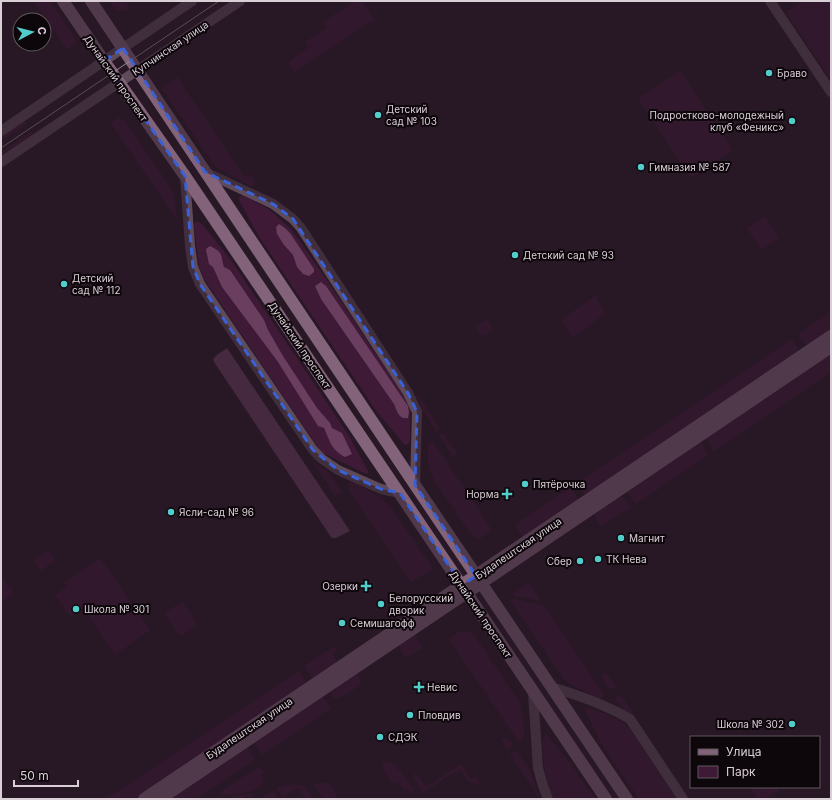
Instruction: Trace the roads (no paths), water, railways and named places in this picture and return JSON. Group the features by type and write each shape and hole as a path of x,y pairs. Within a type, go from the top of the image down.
{"main road":[{"name":"Дунайский проспект","path":"63,1 185,176 606,799"},
{"name":"Дунайский проспект","path":"91,1 204,172 627,799"},
{"name":"Будапештская улица","path":"479,579 831,336"},
{"name":"Будапештская улица","path":"144,799 831,347"},
{"name":"Будапештская улица","path":"160,799 464,589"}],"street":[{"path":"1,131 192,1"},
{"name":"Купчинская улица","path":"1,162 240,1"},
{"path":"770,1 831,92"},
{"path":"204,172 273,204 301,228 408,393 417,412 415,485"},
{"path":"185,176 190,246 193,267 200,284 313,450 322,459 338,470 381,489 400,493"},
{"path":"551,687 571,693 619,713 630,720 683,799"},
{"name":"Дунайский проспект","path":"533,692 538,768 548,799"}],"tram line":[{"path":"1,148 219,1"}],"place":[{"name":"Браво","path":"769,73"},
{"name":"Детский сад № 103","path":"378,115"},
{"name":"Подростково-молодежный клуб «Феникс»","path":"792,121"},
{"name":"Гимназия № 587","path":"641,167"},
{"name":"Детский сад № 93","path":"515,255"},
{"name":"Детский сад № 112","path":"64,284"},
{"name":"Пятёрочка","path":"525,484"},
{"name":"Норма","path":"507,494"},
{"name":"Ясли-сад № 96","path":"171,512"},
{"name":"Магнит","path":"621,538"},
{"name":"ТК Нева","path":"598,559"},
{"name":"Сбер","path":"580,561"},
{"name":"Озерки","path":"366,586"},
{"name":"Белорусский дворик","path":"381,604"},
{"name":"Школа № 301","path":"76,609"},
{"name":"Семишагофф","path":"342,623"},
{"name":"Невис","path":"419,687"},
{"name":"Пловдив","path":"410,715"},
{"name":"Школа № 302","path":"792,724"},
{"name":"СДЭК","path":"380,737"}]}
